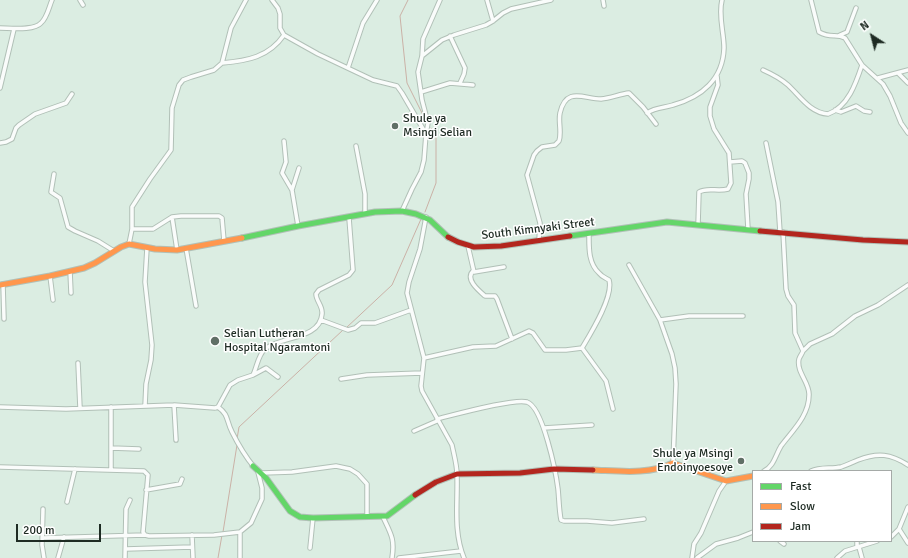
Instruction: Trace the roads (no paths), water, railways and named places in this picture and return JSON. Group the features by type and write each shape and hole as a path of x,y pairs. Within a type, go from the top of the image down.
{"street":[{"path":"0,28 14,29 32,27 41,24 52,0"},
{"path":"80,0 83,5"},
{"path":"4,319 1,284 70,272 95,263 114,251 129,244 132,229 132,207 171,150 172,108 179,85 183,80 214,70 222,63 232,28 246,0"},
{"path":"272,0 278,8 280,14 280,28 284,35 318,54 373,80 396,86 402,93 426,134"},
{"path":"348,68 363,23 377,0"},
{"path":"402,211 421,172 424,160 428,123 418,72 422,56 423,39 440,0"},
{"path":"487,0 493,21"},
{"path":"422,56 437,43 450,36 486,25 511,9 550,0"},
{"path":"603,0 604,6"},
{"path":"647,113 656,108 675,105 691,98 708,87 717,76 723,59 724,49 720,14 722,0"},
{"path":"811,0 819,32 827,36 840,35 847,32 856,8"},
{"path":"0,88 14,29"},
{"path":"222,63 241,61 266,52 276,46 284,35"},
{"path":"840,35 847,41 862,65 878,78 887,90 901,123 908,133"},
{"path":"450,36 465,68 460,83"},
{"path":"763,70 788,85 814,109 825,114 835,110 847,99 862,65"},
{"path":"878,78 908,70"},
{"path":"898,73 908,83"},
{"path":"698,225 699,192 704,190 724,191 728,189 731,183 729,153 714,129 710,116 710,107 718,85 717,76"},
{"path":"421,92 450,83 473,85"},
{"path":"539,240 540,223 527,175 537,150 542,147 555,144 559,141 560,112 572,96 576,95 601,99 629,93 656,124"},
{"path":"0,143 12,140 17,127 24,121 35,114 66,103 72,94"},
{"path":"835,110 841,112 856,106 864,111 870,112"},
{"path":"284,141 286,162 282,173 292,190 298,226"},
{"path":"766,143 778,202 786,289 788,296 794,305 795,333 803,351"},
{"path":"356,146 365,194 365,213"},
{"path":"730,162 742,161 745,163 749,173 746,194 748,229"},
{"path":"292,190 299,168"},
{"path":"54,174 51,192 60,198 68,227 98,241 114,251"},
{"name":"South Kimnyaki Street","path":"129,244 147,248 177,250 260,235 298,226 349,218 365,213 402,211 426,217 451,239 468,246 501,246 676,222 863,240 908,242"},
{"path":"132,229 153,229 172,218 181,216 198,215 221,217 224,241"},
{"path":"426,217 420,249 407,293 424,358 422,391 452,445 457,474 457,523 461,551 464,558"},
{"path":"172,218 177,250"},
{"path":"253,375 260,355 266,348 310,332 317,327 321,320 322,310 316,298 316,294 319,290 349,274 353,270 349,218"},
{"path":"582,348 604,307 609,296 610,289 610,280 600,275 593,266 589,233"},
{"path":"468,246 473,271 470,274 471,279 485,296 494,296 497,298 512,339"},
{"path":"145,406 146,384 151,360 152,345 145,282 147,248"},
{"path":"186,248 196,306"},
{"path":"629,265 660,320 672,354 676,384 673,463"},
{"path":"473,271 476,272 504,267"},
{"path":"70,272 71,293"},
{"path":"50,276 53,300"},
{"path":"765,470 772,465 781,447 800,423 808,403 809,390 799,365 799,359 803,351 810,344 832,334 855,316 878,305 908,285"},
{"path":"321,320 348,330 355,328 361,323 378,322 411,310"},
{"path":"660,320 689,316 743,316"},
{"path":"424,358 473,347 496,346 526,332 531,332 545,350 582,348"},
{"path":"582,348 606,381 613,409"},
{"path":"78,363 80,408"},
{"path":"218,407 230,385 238,380 253,375 266,368 278,377"},
{"path":"341,380 367,375 422,373"},
{"path":"414,431 437,420 479,409 511,402 529,402 536,411 544,428 558,487 560,515 562,520 618,523 644,519"},
{"path":"174,405 176,440"},
{"path":"0,407 80,408 174,405 218,407 226,413 231,431 242,452 258,473 261,482 262,499 251,523 240,532 214,535 126,535 42,538"},
{"path":"111,407 111,470"},
{"path":"544,428 592,424"},
{"path":"111,448 139,449"},
{"path":"813,470 841,467 868,456 879,454 898,459 908,465"},
{"path":"253,466 262,473 290,511 300,517 313,518 383,517 389,515 415,495 436,482 457,474 520,473 554,469 638,471 663,468 673,463 726,481 752,476"},
{"path":"262,473 292,472 336,466 350,469 358,474 366,484 367,517"},
{"path":"0,467 146,472 148,474 143,532 145,535"},
{"path":"67,502 75,469"},
{"path":"146,490 180,484 182,479"},
{"path":"692,558 694,544 701,533 719,490 726,481"},
{"path":"126,558 126,509 130,500"},
{"path":"892,536 899,529 908,507"},
{"path":"43,509 42,538 44,558"},
{"path":"383,517 392,538 394,548 392,558"},
{"path":"310,548 313,518"},
{"path":"899,529 908,543"},
{"path":"240,532 240,558"},
{"path":"697,558 716,544 752,532"},
{"path":"192,535 194,558"},
{"path":"58,558 64,537"},
{"path":"857,542 862,558"},
{"path":"837,558 845,551 874,542"},
{"path":"126,548 192,547"},
{"path":"399,558 461,551"}],"waterway":[{"path":"408,0 400,16 407,83 425,119"},
{"path":"425,212 436,183 436,135 431,128"},
{"path":"346,328 392,285 421,219"},
{"path":"237,439 239,427 343,330"},
{"path":"223,532 237,445"},
{"path":"218,558 222,535"}],"place":[{"name":"Shule ya Msingi Selian","path":"395,126"},
{"name":"Selian Lutheran Hospital Ngaramtoni","path":"215,341"},
{"name":"Shule ya Msingi Endoinyoesoye","path":"741,461"}]}
